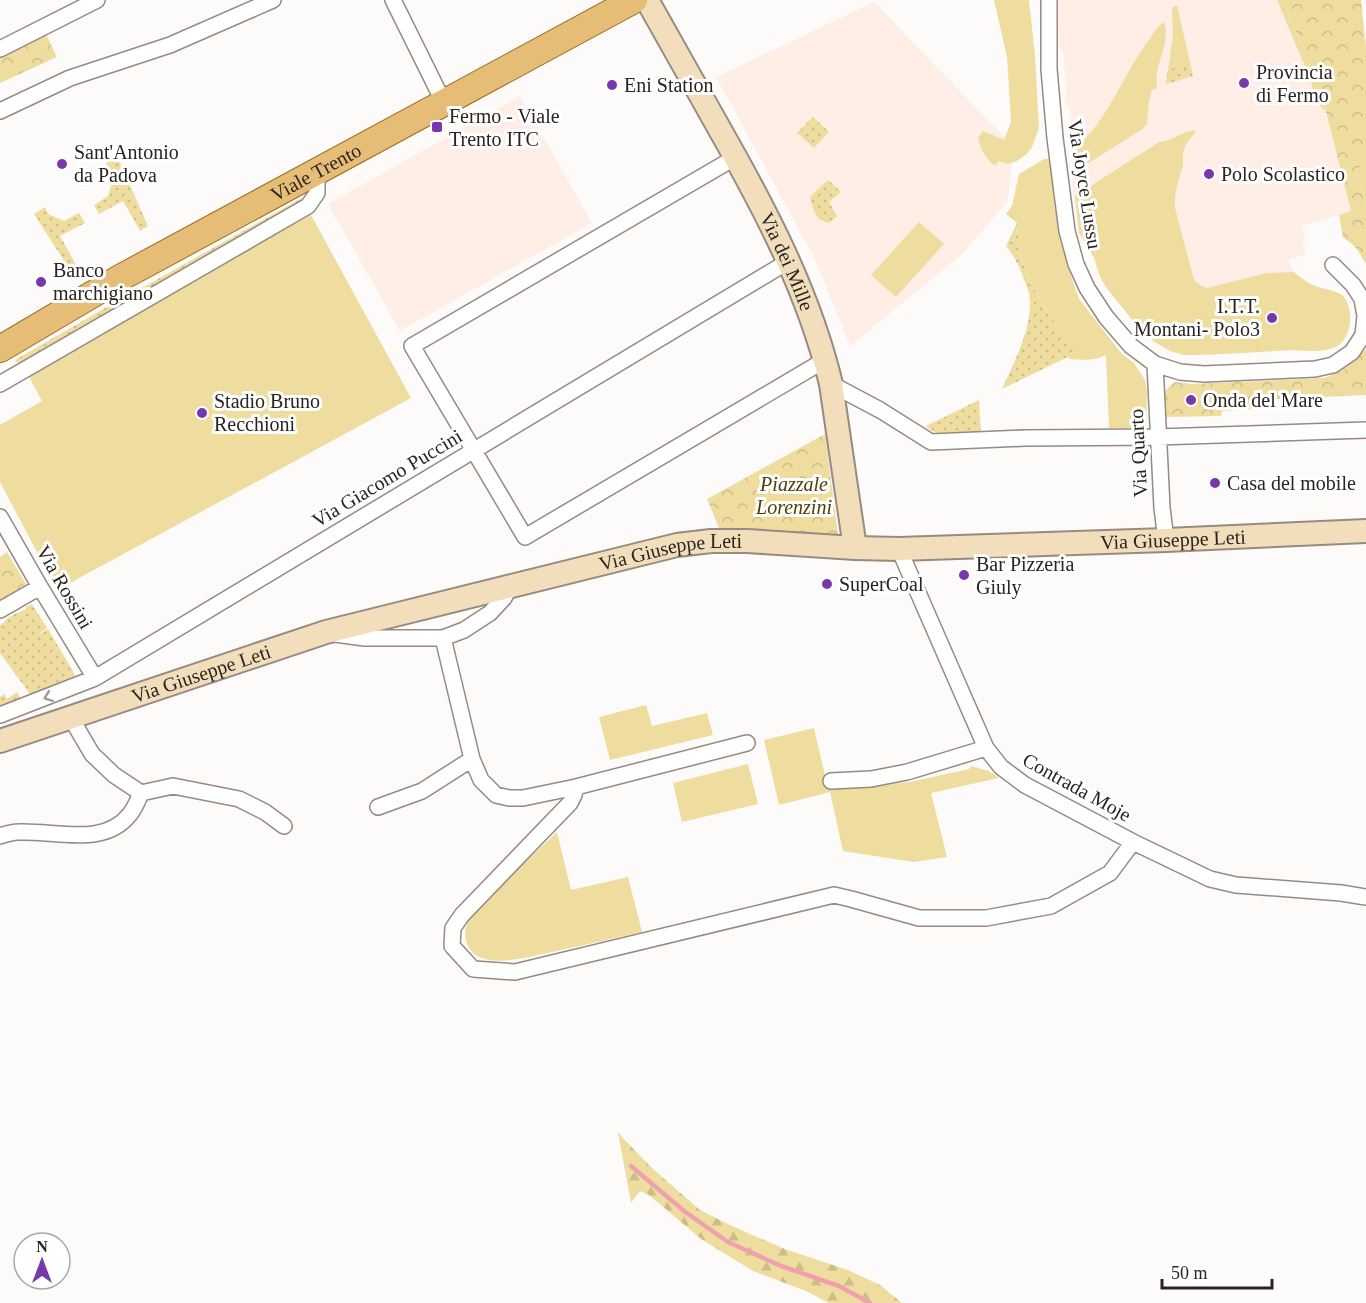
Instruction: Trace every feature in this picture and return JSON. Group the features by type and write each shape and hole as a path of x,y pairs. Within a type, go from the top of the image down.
{"main road":[{"name":"Viale Trento","path":"0,349 120,278 634,0"},
{"name":"Via dei Mille","path":"647,0 736,157 789,261 825,360 831,384 855,548"},
{"name":"Via Giuseppe Leti","path":"0,741 326,632 677,545 747,541 899,549 1366,531"}],"street":[{"path":"0,49 97,0"},
{"path":"0,111 70,78 170,45 273,0"},
{"path":"393,0 444,103"},
{"name":"Via Joyce Lussu","path":"1049,0 1049,69 1067,231 1076,264 1087,288 1106,317 1131,345 1155,364 1180,372 1204,374 1315,369 1333,365 1352,352 1363,335 1365,316 1362,299 1353,285 1334,265"},
{"path":"736,157 412,345 525,537 825,360"},
{"path":"0,384 308,206 317,193 317,172"},
{"name":"Via Giacomo Puccini","path":"0,715 94,678 789,261"},
{"name":"Via Quarto","path":"1155,364 1162,508 1166,540"},
{"path":"831,384 880,410 932,442 1366,430"},
{"name":"Via Rossini","path":"0,517 94,678"},
{"name":"Contrada Moje","path":"899,549 986,748 1001,767 1025,785 1133,842 1210,879 1236,885 1366,897"},
{"path":"326,632 365,638 443,638 464,630 490,613 504,598 510,586"},
{"path":"0,610 40,587"},
{"path":"443,638 472,759 481,780 496,795 523,798 576,787 747,743"},
{"path":"71,718 92,754 114,775 141,793 173,786 239,799 265,812 284,826"},
{"path":"831,781 871,779 907,772 986,748"},
{"path":"378,807 422,791 472,759"},
{"path":"576,787 570,803 462,915 453,928 452,946 473,969 515,972 834,895 920,918 986,918 1051,906 1110,873 1133,842"},
{"path":"0,836 16,832 77,835 104,832 118,826 131,813 141,793"}],"shaded area":[{"name":"Polo Scolastico","path":"1059,0 1277,0 1319,106 1325,112 1352,211 1302,226 1306,242 1302,243 1306,254 1289,260 1294,272 1305,281 1338,293 1347,301 1350,313 1349,330 1340,344 1333,348 1315,351 1184,355 1155,343 1138,327 1099,274 1094,258 1079,233 1072,184 1079,164 1069,155 1072,146 1070,108 1065,103 1063,52 1060,49 1058,33"},
{"path":"874,2 1013,146 1008,201 961,255 850,346 816,261 716,77"},
{"path":"520,96 592,223 400,331 328,204"}],"green space":[{"path":"994,0 1029,0 1039,128 1027,154 1017,161 1007,164 998,161 996,165 992,164 982,151 978,138 983,131 1004,140 1011,122 1007,57"},
{"path":"1277,0 1283,0 1322,96 1325,112 1315,99 1311,81"},
{"path":"1283,0 1361,0 1366,47 1366,165 1355,169 1366,205 1366,264 1354,246 1343,238 1339,215 1351,211 1322,96"},
{"path":"1177,5 1193,76 1166,84 1173,35 1172,8"},
{"path":"1164,22 1165,41 1157,72 1157,88 1152,90 1149,101 1147,124 1087,164 1085,161 1078,162 1073,157 1074,154 1095,127 1152,35"},
{"path":"45,32 57,57 0,83 0,54"},
{"path":"1190,65 1193,76 1166,84 1168,69"},
{"path":"813,117 829,132 814,148 797,133"},
{"path":"1195,130 1184,149 1183,167 1175,203 1194,280 1207,288 1267,273 1294,272 1310,284 1336,292 1346,300 1350,313 1349,327 1344,340 1339,345 1328,350 1317,351 1184,355 1170,351 1147,337 1105,286 1094,258 1079,233 1075,196 1159,142"},
{"path":"118,158 148,226 140,231 123,201 99,214 94,205 108,196 111,181 114,179 106,163"},
{"path":"1044,159 1052,159 1064,249 1079,299 1122,354 1134,363 1145,380 1146,428 1109,428 1106,355 1084,360 1069,359 1068,356 1081,350 1063,334 1054,322 1026,271 1020,251 1017,223 1006,214 1012,206 1019,174"},
{"path":"1366,165 1366,205 1355,169"},
{"path":"828,180 841,192 829,202 837,216 829,223 818,217 810,197"},
{"path":"302,198 303,202 145,297 140,289"},
{"path":"45,207 48,214 64,221 79,213 85,223 60,236 77,266 70,270 34,214"},
{"name":"Stadio Bruno Recchioni","path":"311,215 411,398 57,590 0,482 0,425 42,401 26,371"},
{"path":"919,222 944,244 896,297 871,275"},
{"path":"1017,223 1021,256 1031,283 1055,323 1082,350 1002,389 1021,346 1030,312 1027,287 1017,263 1006,246"},
{"path":"117,301 122,310 22,365 16,362 15,360"},
{"path":"1366,349 1366,395 1252,400 1252,409 1222,411 1221,416 1163,417 1165,393 1175,382 1193,384 1324,378 1347,366"},
{"path":"979,400 981,433 944,435 926,426"},
{"name":"Piazzale Lorenzini","path":"825,434 838,534 721,533 707,499"},
{"path":"7,552 26,584 0,601 0,557"},
{"path":"32,604 47,628 36,636 48,629 75,678 32,697 0,653 0,625"},
{"path":"17,692 22,701 0,710 0,697 4,694 7,699"},
{"path":"646,705 652,726 707,713 713,735 610,760 599,717"},
{"path":"814,728 826,780 870,786 910,782 969,769 971,766 989,771 999,778 931,793 947,857 914,862 843,851 830,792 779,805 764,740"},
{"path":"748,764 758,804 682,822 673,783"},
{"path":"557,832 571,890 628,877 642,932 514,960 497,961 477,956 469,948 465,936 472,914"},
{"path":"618,1133 653,1169 700,1210 785,1249 848,1270 880,1285 902,1303 829,1303 806,1291 753,1271 701,1239 649,1195 640,1191 631,1203"}],"waterway":[{"path":"631,1166 684,1211 728,1242 781,1266 839,1286 870,1303"}],"place":[{"name":"Provincia di Fermo","path":"1244,83"},
{"name":"Eni Station","path":"612,85"},
{"name":"Fermo - Viale Trento ITC","path":"437,127"},
{"name":"Sant'Antonio da Padova","path":"62,164"},
{"name":"Polo Scolastico","path":"1209,174"},
{"name":"Banco marchigiano","path":"41,282"},
{"name":"I.T.T. Montani- Polo3","path":"1272,318"},
{"name":"Onda del Mare","path":"1191,400"},
{"name":"Stadio Bruno Recchioni","path":"202,413"},
{"name":"Casa del mobile","path":"1215,483"},
{"name":"Bar Pizzeria Giuly","path":"964,575"},
{"name":"SuperCoal","path":"827,584"}]}
